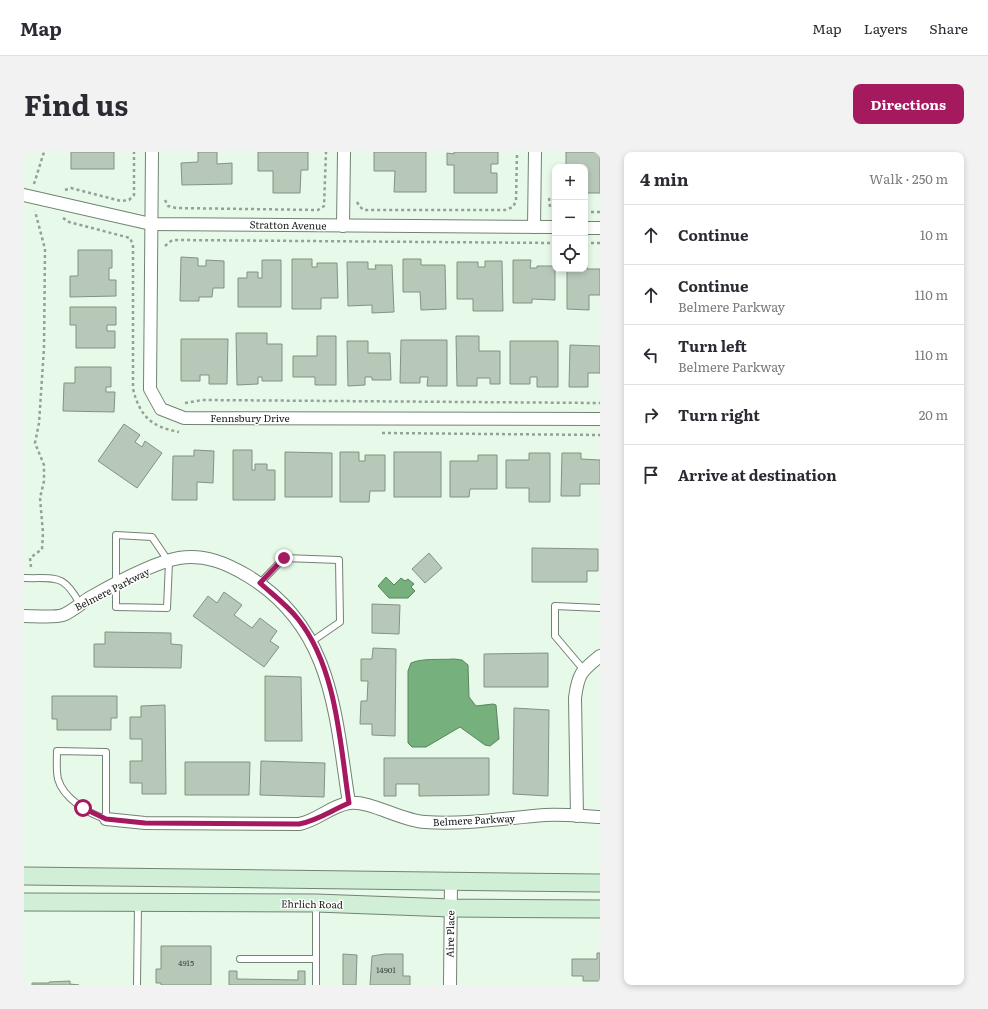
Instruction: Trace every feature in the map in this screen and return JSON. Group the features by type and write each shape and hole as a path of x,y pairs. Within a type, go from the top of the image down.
{"main road":[{"path":"24,876 600,883"},
{"name":"Ehrlich Road","path":"24,902 316,903 451,908 600,909"}],"street":[{"name":"Fennsbury Drive","path":"152,152 150,389 161,409 184,418 600,419"},
{"path":"343,226 344,152"},
{"path":"534,227 535,152"},
{"name":"Stratton Avenue","path":"28,196 152,224 552,228"},
{"path":"588,228 600,228"},
{"name":"Belmere Parkway","path":"24,616 62,616 116,584 141,572 179,558 207,557 231,565 260,583 298,619 311,642 325,671 333,698 349,803 370,806 397,817 424,822 473,822 547,815 600,817"},
{"path":"578,816 575,698 577,682 583,669 600,656"},
{"path":"106,819 145,823 299,824 310,822 349,803"},
{"name":"Aire Place","path":"450,882 450,985"}],"lane":[{"path":"116,535 152,537 169,562 167,608 116,607 116,535"},
{"path":"260,583 284,558 340,560 340,622 311,642"},
{"path":"24,578 60,579 71,588 80,604"},
{"path":"583,669 555,636 555,606 600,608"},
{"path":"57,751 106,752 106,819 83,808 67,793 58,779 57,751"},
{"path":"137,985 138,902"},
{"path":"316,903 316,985"},
{"path":"240,959 316,959"}],"path":[{"path":"31,567 30,558 42,549 43,533 40,498 44,481 44,465 35,443 39,423 44,348 45,249 35,213 28,196 44,152"},
{"path":"134,152 134,195 129,200 121,200 70,188 64,190 59,203 60,216 69,222 130,238 133,245 133,389 138,406 148,420 163,428 184,432"},
{"path":"165,193 165,200 168,206 176,208 318,210 324,206 326,196 326,152"},
{"path":"358,196 357,204 364,210 505,210 513,207 516,201 517,152"},
{"path":"549,194 550,207 552,208"},
{"path":"588,212 600,212"},
{"path":"164,249 165,245 177,240 552,243"},
{"path":"588,243 600,243"},
{"path":"182,402 187,403 210,400 600,403"},
{"path":"382,433 600,435"}],"shaded area":[{"path":"386,577 394,585 401,578 405,581 408,579 414,584 411,587 415,591 408,598 389,598 378,586"},
{"path":"462,660 468,665 469,697 476,706 496,705 499,739 490,746 485,745 460,727 426,747 412,747 408,743 408,671 411,663 415,661"}],"building":[{"path":"71,152 114,152 114,169 71,169"},
{"path":"198,152 217,152 217,164 232,163 232,184 182,185 181,163 198,162"},
{"path":"258,152 308,152 308,170 301,170 300,193 273,193 273,171 258,171"},
{"path":"374,152 426,152 426,192 394,192 395,171 374,171"},
{"path":"454,152 498,152 498,164 491,164 491,173 497,173 497,193 454,193 454,165 447,165 447,153 454,154"},
{"path":"566,152 600,152 600,193 588,193 588,164 566,164"},
{"path":"78,250 112,250 112,268 109,268 109,280 116,280 116,296 70,297 70,276 78,276"},
{"path":"181,257 198,258 198,266 206,266 206,260 224,261 224,288 213,288 212,297 199,297 199,301 180,301"},
{"path":"292,259 312,259 312,267 317,267 317,263 337,263 338,298 321,298 321,309 292,309"},
{"path":"403,259 421,259 421,265 445,265 446,309 421,310 420,292 403,292"},
{"path":"262,260 281,260 281,307 238,307 238,278 247,278 247,272 258,272 258,278 262,278"},
{"path":"513,260 531,260 530,268 537,268 537,266 552,266 552,272 555,272 555,300 532,299 532,303 513,303"},
{"path":"485,261 502,261 503,311 473,311 473,299 457,299 457,262 478,262 478,267 485,267"},
{"path":"347,262 368,262 368,269 376,269 375,265 392,265 394,312 372,313 372,305 348,306"},
{"path":"588,269 600,269 600,295 589,295 589,310 567,309 567,272 588,272"},
{"path":"70,307 116,307 116,325 107,325 107,331 115,331 115,348 76,348 76,325 70,325"},
{"path":"236,333 267,333 267,344 282,344 282,381 262,381 262,377 258,377 258,384 237,385"},
{"path":"317,336 336,336 336,385 315,385 315,377 293,377 293,356 317,356"},
{"path":"456,336 479,336 479,351 500,351 500,384 490,384 490,378 477,378 477,386 457,386"},
{"path":"181,339 228,339 227,384 209,384 209,375 200,375 200,381 181,381"},
{"path":"401,340 447,340 447,386 427,386 428,377 420,377 420,383 400,383"},
{"path":"347,341 368,341 368,353 390,353 391,380 372,380 372,377 365,377 365,385 348,386"},
{"path":"510,341 558,341 558,387 537,387 537,377 530,377 530,384 510,384"},
{"path":"570,345 600,346 600,373 588,373 588,387 569,387"},
{"path":"75,367 111,367 111,387 106,387 106,392 115,392 114,412 63,411 64,383 75,383"},
{"path":"124,424 140,435 135,442 142,447 145,441 162,453 137,488 98,461"},
{"path":"194,450 214,451 213,483 197,482 197,500 172,500 173,456 194,456"},
{"path":"233,450 252,450 252,470 255,470 255,464 267,464 267,470 275,470 275,500 233,500"},
{"path":"285,452 332,453 332,497 285,497"},
{"path":"340,452 359,452 359,461 365,461 365,455 385,455 385,491 370,491 369,502 340,502"},
{"path":"394,452 441,452 441,497 394,497"},
{"path":"529,453 550,453 550,502 529,502 529,488 506,488 506,460 529,460"},
{"path":"562,453 581,453 581,459 600,460 600,484 580,484 580,496 561,496"},
{"path":"478,455 497,455 497,489 470,489 469,497 450,497 450,461 478,461"},
{"path":"532,548 598,549 598,571 587,571 587,582 532,582"},
{"path":"429,553 442,568 425,583 412,569"},
{"path":"224,592 242,605 234,615 252,628 260,618 277,631 270,641 279,647 264,667 193,616 208,596 217,603"},
{"path":"372,604 400,605 399,634 372,633"},
{"path":"105,632 171,633 171,644 182,645 181,668 94,667 94,644 105,644"},
{"path":"373,648 396,649 395,736 372,735 372,724 360,724 361,701 367,701 368,681 361,681 361,659 372,659"},
{"path":"548,653 548,687 484,687 484,654"},
{"path":"265,676 301,677 302,741 265,741"},
{"path":"52,696 117,696 117,718 111,718 111,730 57,730 57,719 52,719"},
{"path":"165,705 166,794 142,794 142,783 130,783 130,761 142,761 142,739 130,739 130,717 141,717 141,706"},
{"path":"514,708 549,710 548,796 513,794"},
{"path":"384,758 489,758 489,795 419,796 419,784 396,784 396,796 384,796"},
{"path":"261,761 325,763 324,797 260,795"},
{"path":"185,762 250,762 249,795 185,795"},
{"path":"161,946 211,946 211,985 161,985 161,983 156,983 156,969 161,969"},
{"path":"597,953 600,953 600,981 583,981 583,976 572,976 572,959 597,959"},
{"path":"343,954 357,955 356,985 343,985"},
{"path":"403,954 403,976 410,976 410,985 370,985 372,956"},
{"path":"229,971 237,971 237,979 298,980 298,971 305,971 305,985 229,985"},
{"path":"70,981 70,984 79,985 32,985 32,983"}],"route":[{"path":"83,808 98,817 106,819 145,823 299,824 310,822 349,803 333,698 325,671 298,619 282,602 260,583 284,558"}]}
